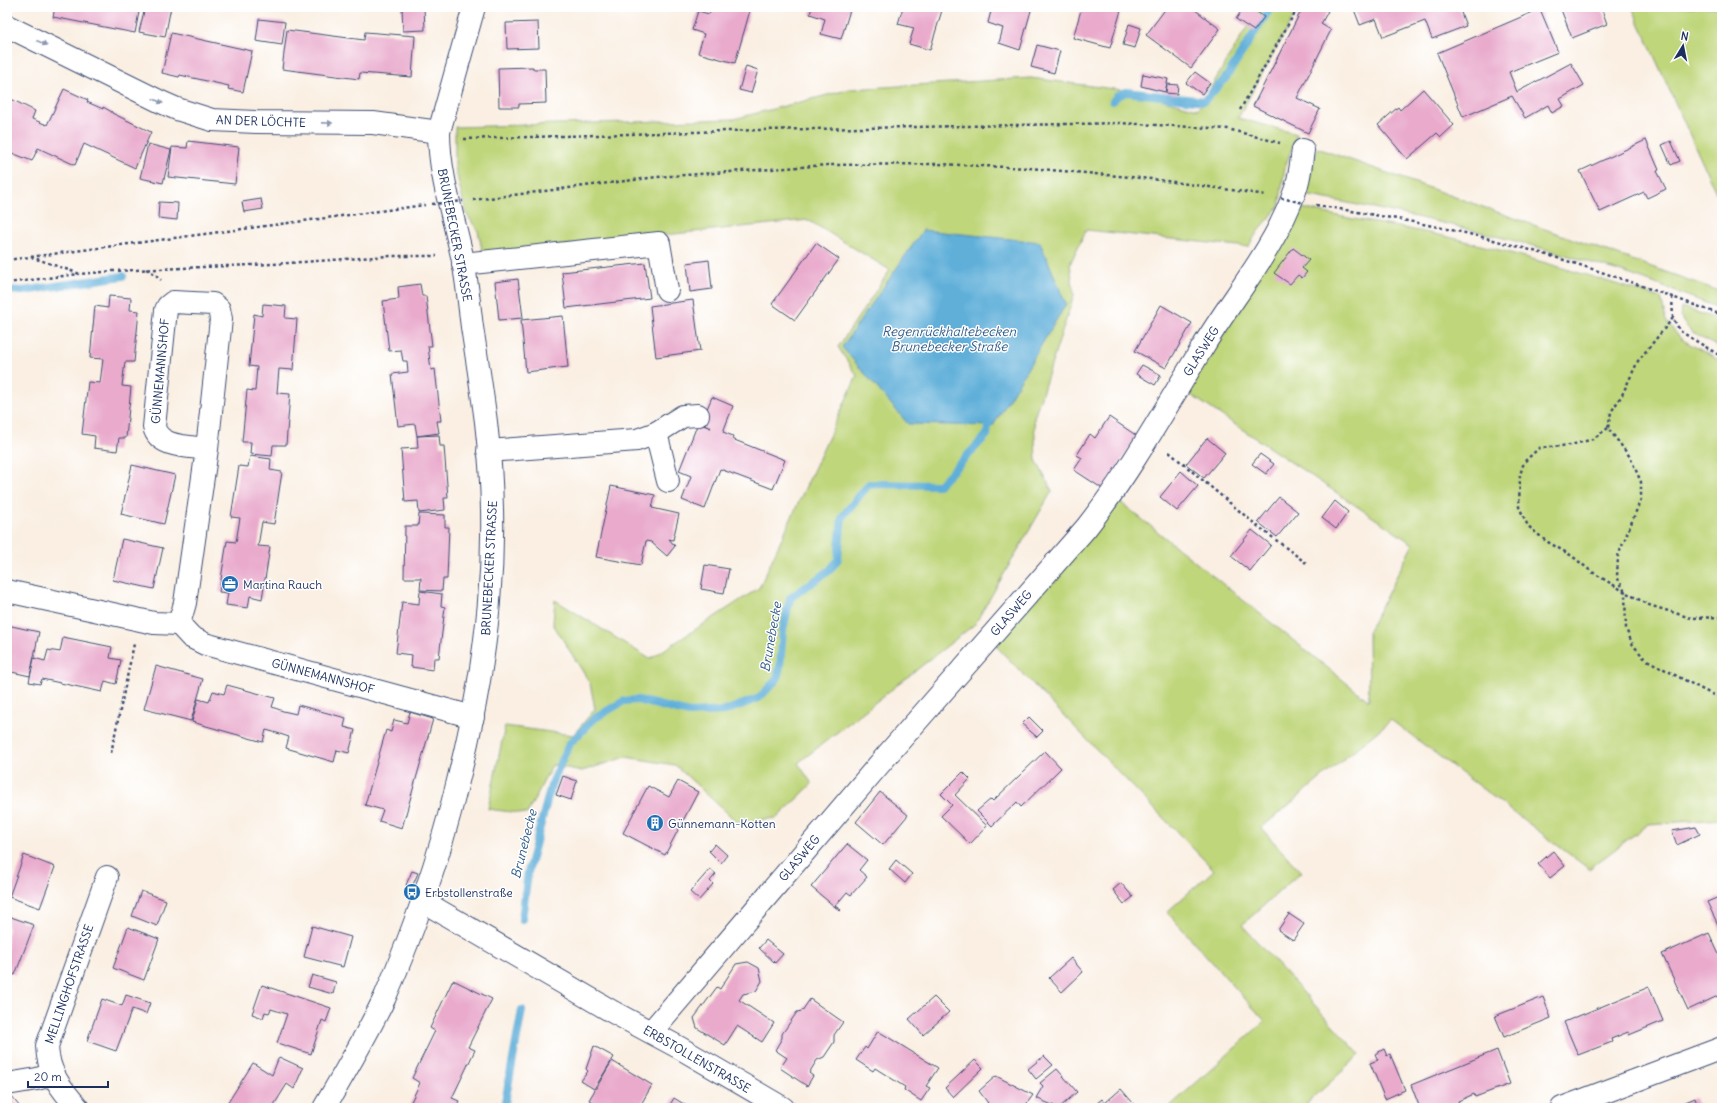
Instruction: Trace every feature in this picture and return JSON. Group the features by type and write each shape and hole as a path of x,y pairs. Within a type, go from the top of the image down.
{"street":[{"name":"BRUNEBECKER STRASSE","path":"324,1108 354,1057 384,997 424,902 447,824 473,717 484,653 490,600 492,497 486,423 462,260 442,171 439,136 474,7"},
{"name":"AN DER LÖCHTE","path":"7,26 176,109 212,120 374,123 439,136"},
{"name":"GLASWEG","path":"651,1032 888,754 1086,528 1109,499 1150,436 1205,343 1268,249 1281,225 1296,190 1303,150"},
{"path":"462,260 659,243 667,290"},
{"name":"GÜNNEMANNSHOF","path":"207,449 169,443 159,436 154,427 166,310 170,304 176,302 213,304 217,306 221,313 207,449 185,603 179,624 191,637 204,644 473,717"},
{"path":"488,451 637,440 656,433 683,416 698,415"},
{"path":"656,433 668,481"},
{"path":"7,591 139,620 166,624 179,624"},
{"name":"MELLINGHOFSTRASSE","path":"78,1108 62,1090 54,1074 48,1061 47,1046 52,1028 107,877"},
{"name":"ERBSTOLLENSTRASSE","path":"424,902 612,1012 651,1032 783,1108"},
{"path":"1562,1108 1722,1048"},
{"path":"7,1084 37,1080 54,1074"}],"path":[{"path":"1240,110 1298,7"},
{"path":"439,136 526,138 760,130 1120,123 1228,129 1303,150"},
{"path":"432,204 657,177 836,165 938,164 1029,168 1152,179 1254,193"},
{"path":"1281,198 1452,230 1513,245 1587,268 1722,315"},
{"path":"7,260 412,207"},
{"path":"7,283 113,271 273,264 390,256 462,260"},
{"path":"31,257 80,274"},
{"path":"1672,297 1673,318 1680,331 1722,357"},
{"path":"1673,318 1638,361 1611,412 1608,428 1593,439 1571,445 1539,448 1524,462 1520,475 1520,507 1528,526 1546,541 1572,556 1592,572 1625,592 1649,605 1691,618 1722,617"},
{"path":"1608,428 1630,457 1641,482 1641,499 1618,556 1617,577 1625,592 1626,629 1633,645 1645,659 1711,694 1722,698"},
{"path":"1150,436 1255,524 1306,563"},
{"path":"111,753 139,620"}],"green space":[{"path":"1259,7 1299,7 1238,118 1297,134 1285,167 1279,207 1258,231 1248,247 1086,230 1070,264 1074,295 1034,418 1036,460 1052,491 975,624 798,763 812,784 777,818 737,822 675,765 626,757 582,771 552,765 527,814 488,809 505,726 573,735 595,709 590,683 553,624 555,600 650,659 759,588 857,376 838,347 890,270 808,220 483,254 478,231 466,213 455,167 455,127 734,119 851,89 1031,78 1129,91 1198,109"},
{"path":"1632,7 1722,7 1722,206"},
{"path":"1317,148 1722,292 1722,309 1615,270 1527,244 1417,217 1305,195"},
{"path":"1303,208 1341,217 1457,239 1534,260 1661,298 1666,321 1681,339 1722,362 1722,819 1648,824 1589,869 1391,720 1261,828 1301,872 1242,925 1360,1055 1302,1108 1170,1108 1169,1107 1265,1021 1167,912 1214,870 994,644 1118,500 1369,701 1368,632 1413,544 1185,391 1292,209 1302,210"},
{"path":"1681,307 1722,321 1722,349 1701,338 1688,328 1683,322"}],"water":[{"name":"Regenrückhaltebecken Brunebecker Straße","path":"923,230 1040,242 1066,304 993,426 908,424 842,347"}],"building":[{"path":"55,7 140,7 135,33 53,17"},
{"path":"145,7 171,7 165,37 139,32"},
{"path":"402,7 424,7 425,30 403,31"},
{"path":"712,7 751,7 735,63 698,53 704,34 692,30 698,11 709,14"},
{"path":"812,7 851,7 841,39 821,34 825,19 810,14"},
{"path":"903,7 943,7 930,50 909,44 914,28 898,24"},
{"path":"992,7 1032,7 1020,50 999,43 1003,28 988,23"},
{"path":"1072,7 1122,7 1110,48 1073,38 1081,10"},
{"path":"1167,7 1195,7 1194,9 1220,29 1191,68 1146,35"},
{"path":"1244,7 1250,7 1264,17 1254,31 1236,19"},
{"path":"1303,7 1321,7 1328,11 1321,24 1331,30 1297,98 1320,109 1308,133 1253,106"},
{"path":"1353,7 1459,7 1466,26 1432,39 1425,21 1383,37 1376,19 1360,25"},
{"path":"1560,7 1601,7 1607,24 1572,38"},
{"path":"1540,9 1558,52 1509,72 1517,92 1571,63 1584,85 1560,99 1564,106 1552,113 1548,105 1525,118 1512,96 1463,117 1437,53"},
{"path":"259,19 285,22 282,45 256,41"},
{"path":"538,22 539,48 507,49 506,23"},
{"path":"1129,24 1141,28 1135,48 1123,45"},
{"path":"287,30 364,40 365,32 415,36 412,77 360,73 359,79 282,69"},
{"path":"171,33 252,51 243,92 228,89 229,86 180,75 179,77 162,73"},
{"path":"1037,45 1060,51 1054,73 1031,67"},
{"path":"746,66 758,70 751,93 739,90"},
{"path":"533,67 533,69 545,69 546,103 519,104 519,107 499,107 498,68"},
{"path":"1195,72 1210,83 1202,94 1186,83"},
{"path":"1143,74 1168,79 1165,92 1141,86"},
{"path":"1167,84 1178,85 1177,94 1166,93"},
{"path":"64,89 88,100 87,102 103,109 103,107 151,132 135,168 84,144 75,165 38,148 32,161 7,151 7,97 35,111 32,119 47,125"},
{"path":"1423,89 1454,125 1441,137 1437,133 1407,159 1378,125 1398,107 1400,110"},
{"path":"1646,140 1659,170 1657,171 1666,189 1647,198 1644,192 1600,212 1580,171"},
{"path":"188,141 239,147 235,184 168,177 172,147 187,148"},
{"path":"1671,141 1680,161 1671,165 1662,145"},
{"path":"148,144 171,150 163,183 140,178"},
{"path":"261,199 263,209 244,212 242,202"},
{"path":"159,202 178,203 177,220 158,218"},
{"path":"816,243 839,259 795,320 772,304"},
{"path":"1293,248 1309,260 1302,268 1307,272 1302,278 1298,275 1290,284 1274,273"},
{"path":"709,260 712,289 690,292 687,263"},
{"path":"645,263 650,298 566,308 562,272"},
{"path":"518,279 523,318 499,320 495,282"},
{"path":"420,284 422,296 426,296 432,346 428,346 431,370 435,369 441,421 437,421 439,433 417,436 415,424 398,426 392,374 408,372 407,361 403,361 401,350 389,351 383,301 399,299 398,287"},
{"path":"109,296 131,298 130,310 139,311 134,362 125,362 122,386 131,387 126,438 119,438 117,451 94,448 95,436 82,434 88,382 100,383 103,359 90,358 95,306 108,308"},
{"path":"693,300 700,351 656,357 650,306"},
{"path":"263,304 286,306 285,318 297,319 293,370 279,369 277,393 290,394 286,445 273,445 272,456 250,454 251,442 242,442 247,390 255,391 257,367 249,366 254,314 262,316"},
{"path":"1161,305 1192,323 1166,368 1135,351"},
{"path":"563,316 568,367 526,372 521,320"},
{"path":"1142,365 1161,375 1155,385 1136,374"},
{"path":"712,397 733,406 723,432 733,436 732,439 785,460 773,489 720,469 705,509 682,500 691,476 679,471 698,423 711,428 701,423"},
{"path":"1109,417 1137,436 1103,489 1074,470 1082,458 1077,455 1090,434 1095,438"},
{"path":"439,435 440,446 444,446 448,498 444,498 445,510 419,513 418,501 405,502 401,449 418,448 417,436"},
{"path":"1207,438 1225,453 1204,478 1186,464"},
{"path":"1260,454 1274,464 1266,474 1252,464"},
{"path":"250,456 271,459 270,470 282,472 274,524 262,522 258,546 270,547 262,599 250,596 248,608 226,605 228,593 219,592 227,541 236,542 240,518 231,517 239,466 248,467"},
{"path":"132,465 175,475 164,524 121,514"},
{"path":"1181,471 1198,486 1177,511 1160,497"},
{"path":"611,486 655,495 652,508 679,514 673,540 669,539 675,546 667,556 651,542 646,541 641,565 596,557"},
{"path":"1279,497 1298,512 1277,537 1258,522"},
{"path":"1335,501 1348,512 1336,529 1322,518"},
{"path":"419,514 445,515 445,527 449,527 447,579 443,579 442,591 420,590 421,578 404,578 405,526 418,526"},
{"path":"1252,530 1271,545 1250,571 1231,556"},
{"path":"122,539 163,548 154,589 113,580"},
{"path":"705,565 729,569 724,593 701,589"},
{"path":"420,591 442,594 441,606 445,607 439,658 434,658 433,670 411,667 412,655 396,653 402,602 419,604"},
{"path":"7,625 39,632 30,676 7,671"},
{"path":"63,637 112,647 110,658 121,660 116,684 105,681 102,692 42,679 40,684 29,682 34,658 45,661 48,650 60,652"},
{"path":"156,666 203,679 191,721 144,709"},
{"path":"227,685 275,698 272,707 283,711 296,714 298,705 346,718 344,727 355,730 349,753 337,750 334,762 286,748 289,737 277,733 266,730 263,742 192,722 198,699 209,702 213,691 224,694"},
{"path":"410,712 433,719 402,828 379,821 383,810 365,805 386,730 391,732 394,720 407,723"},
{"path":"1029,717 1043,731 1037,737 1022,724"},
{"path":"1045,751 1061,768 1021,807 1017,802 992,826 977,811 991,799 993,801"},
{"path":"963,772 970,779 955,795 987,826 970,844 941,816 952,805 941,794"},
{"path":"563,776 577,781 571,800 556,795"},
{"name":"Günnemann-Kotten","path":"678,781 698,792 665,855 623,833 648,786 669,797"},
{"path":"880,792 908,815 883,845 856,822"},
{"path":"1696,827 1700,834 1677,845 1672,831"},
{"path":"715,844 727,855 721,863 709,851"},
{"path":"847,844 867,860 859,870 867,877 851,895 847,892 835,906 841,910 840,911 811,887"},
{"path":"1553,851 1565,866 1550,878 1538,864"},
{"path":"24,855 55,867 40,908 9,897"},
{"path":"896,860 912,874 905,883 889,869"},
{"path":"710,869 716,874 710,881 713,884 699,900 690,892"},
{"path":"412,871 418,873 412,887 406,885"},
{"path":"1121,883 1133,897 1124,904 1113,890"},
{"path":"141,891 166,900 157,926 132,916"},
{"path":"1719,897 1722,904 1722,933 1707,902"},
{"path":"1289,914 1304,924 1293,940 1278,930"},
{"path":"8,916 34,925 15,975 7,972"},
{"path":"312,926 351,937 343,967 304,957"},
{"path":"128,927 159,939 144,980 113,968"},
{"path":"1709,933 1722,961 1722,994 1688,1010 1662,954"},
{"path":"766,940 783,954 775,963 759,948"},
{"path":"1071,958 1083,972 1062,992 1049,978"},
{"path":"748,962 759,968 762,981 756,991 743,994 739,1000 774,1023 762,1042 737,1026 725,1045 697,1028 694,1018 717,987 720,989 736,964"},
{"path":"312,975 336,982 333,994 308,987"},
{"path":"453,980 492,999 468,1047 475,1050 452,1098 459,1101 456,1108 408,1108 420,1083 412,1078 435,1031 430,1028"},
{"path":"262,985 331,1008 326,1022 322,1020 311,1054 277,1043 287,1014 271,1009 269,1013 265,1012 263,1018 252,1014"},
{"path":"1649,987 1663,1021 1629,1035 1628,1032 1611,1039 1612,1042 1578,1055 1564,1022"},
{"path":"126,995 150,1003 146,1014 132,1009 116,1051 87,1041 102,999 122,1006"},
{"path":"934,997 949,1012 923,1035 909,1019"},
{"path":"1543,997 1551,1018 1504,1037 1495,1016"},
{"path":"810,999 843,1022 834,1035 834,1042 824,1057 817,1060 809,1073 813,1076 807,1086 780,1068 787,1058 775,1050 782,1038 782,1034 797,1012 802,1011"},
{"path":"878,1031 938,1068 926,1086 930,1088 921,1101 904,1090 905,1087 875,1068 873,1071 856,1060 865,1047 867,1049"},
{"path":"594,1046 614,1057 594,1089 581,1081 588,1071 586,1069"},
{"path":"1384,1049 1387,1056 1390,1054 1405,1090 1385,1099 1370,1063 1378,1060 1375,1054"},
{"path":"1497,1050 1510,1084 1475,1097 1474,1094 1458,1101 1459,1104 1449,1108 1420,1108 1411,1085"},
{"path":"1044,1056 1053,1065 1036,1079 1028,1069"},
{"path":"279,1057 303,1068 294,1089 287,1084 272,1108 234,1108 227,1104 253,1063 272,1075"},
{"path":"975,1060 983,1068 953,1097 945,1088"},
{"path":"612,1061 652,1085 639,1108 602,1108 589,1100"},
{"path":"1057,1069 1077,1092 1059,1108 1036,1098 1043,1086 1040,1083"},
{"path":"996,1076 1033,1095 1025,1106 1027,1108 982,1108 988,1103 979,1091"},
{"path":"1121,1089 1134,1104 1129,1108 1091,1108 1102,1099 1105,1103"},
{"path":"10,1095 21,1108 7,1108 7,1098"},
{"path":"674,1098 687,1106 691,1108 668,1108"},
{"path":"1695,1098 1697,1104 1699,1103 1701,1108 1682,1108 1681,1104"}],"waterway":[{"name":"Brunebecke","path":"1113,101 1117,96 1126,92 1204,101 1225,79 1271,7"},
{"path":"7,290 23,291 123,276"},
{"name":"Brunebecke","path":"522,919 528,872 551,786 569,744 595,718 624,701 638,700 689,713 725,711 759,698 777,679 780,666 783,631 790,598 830,570 838,559 842,517 869,484 939,485 987,435 989,416"},
{"name":"Brunebecke","path":"504,1108 522,1010"}],"place":[{"name":"Martina Rauch","path":"230,584"},
{"name":"Günnemann-Kotten","path":"655,823"},
{"name":"Erbstollenstraße","path":"412,892"}]}
